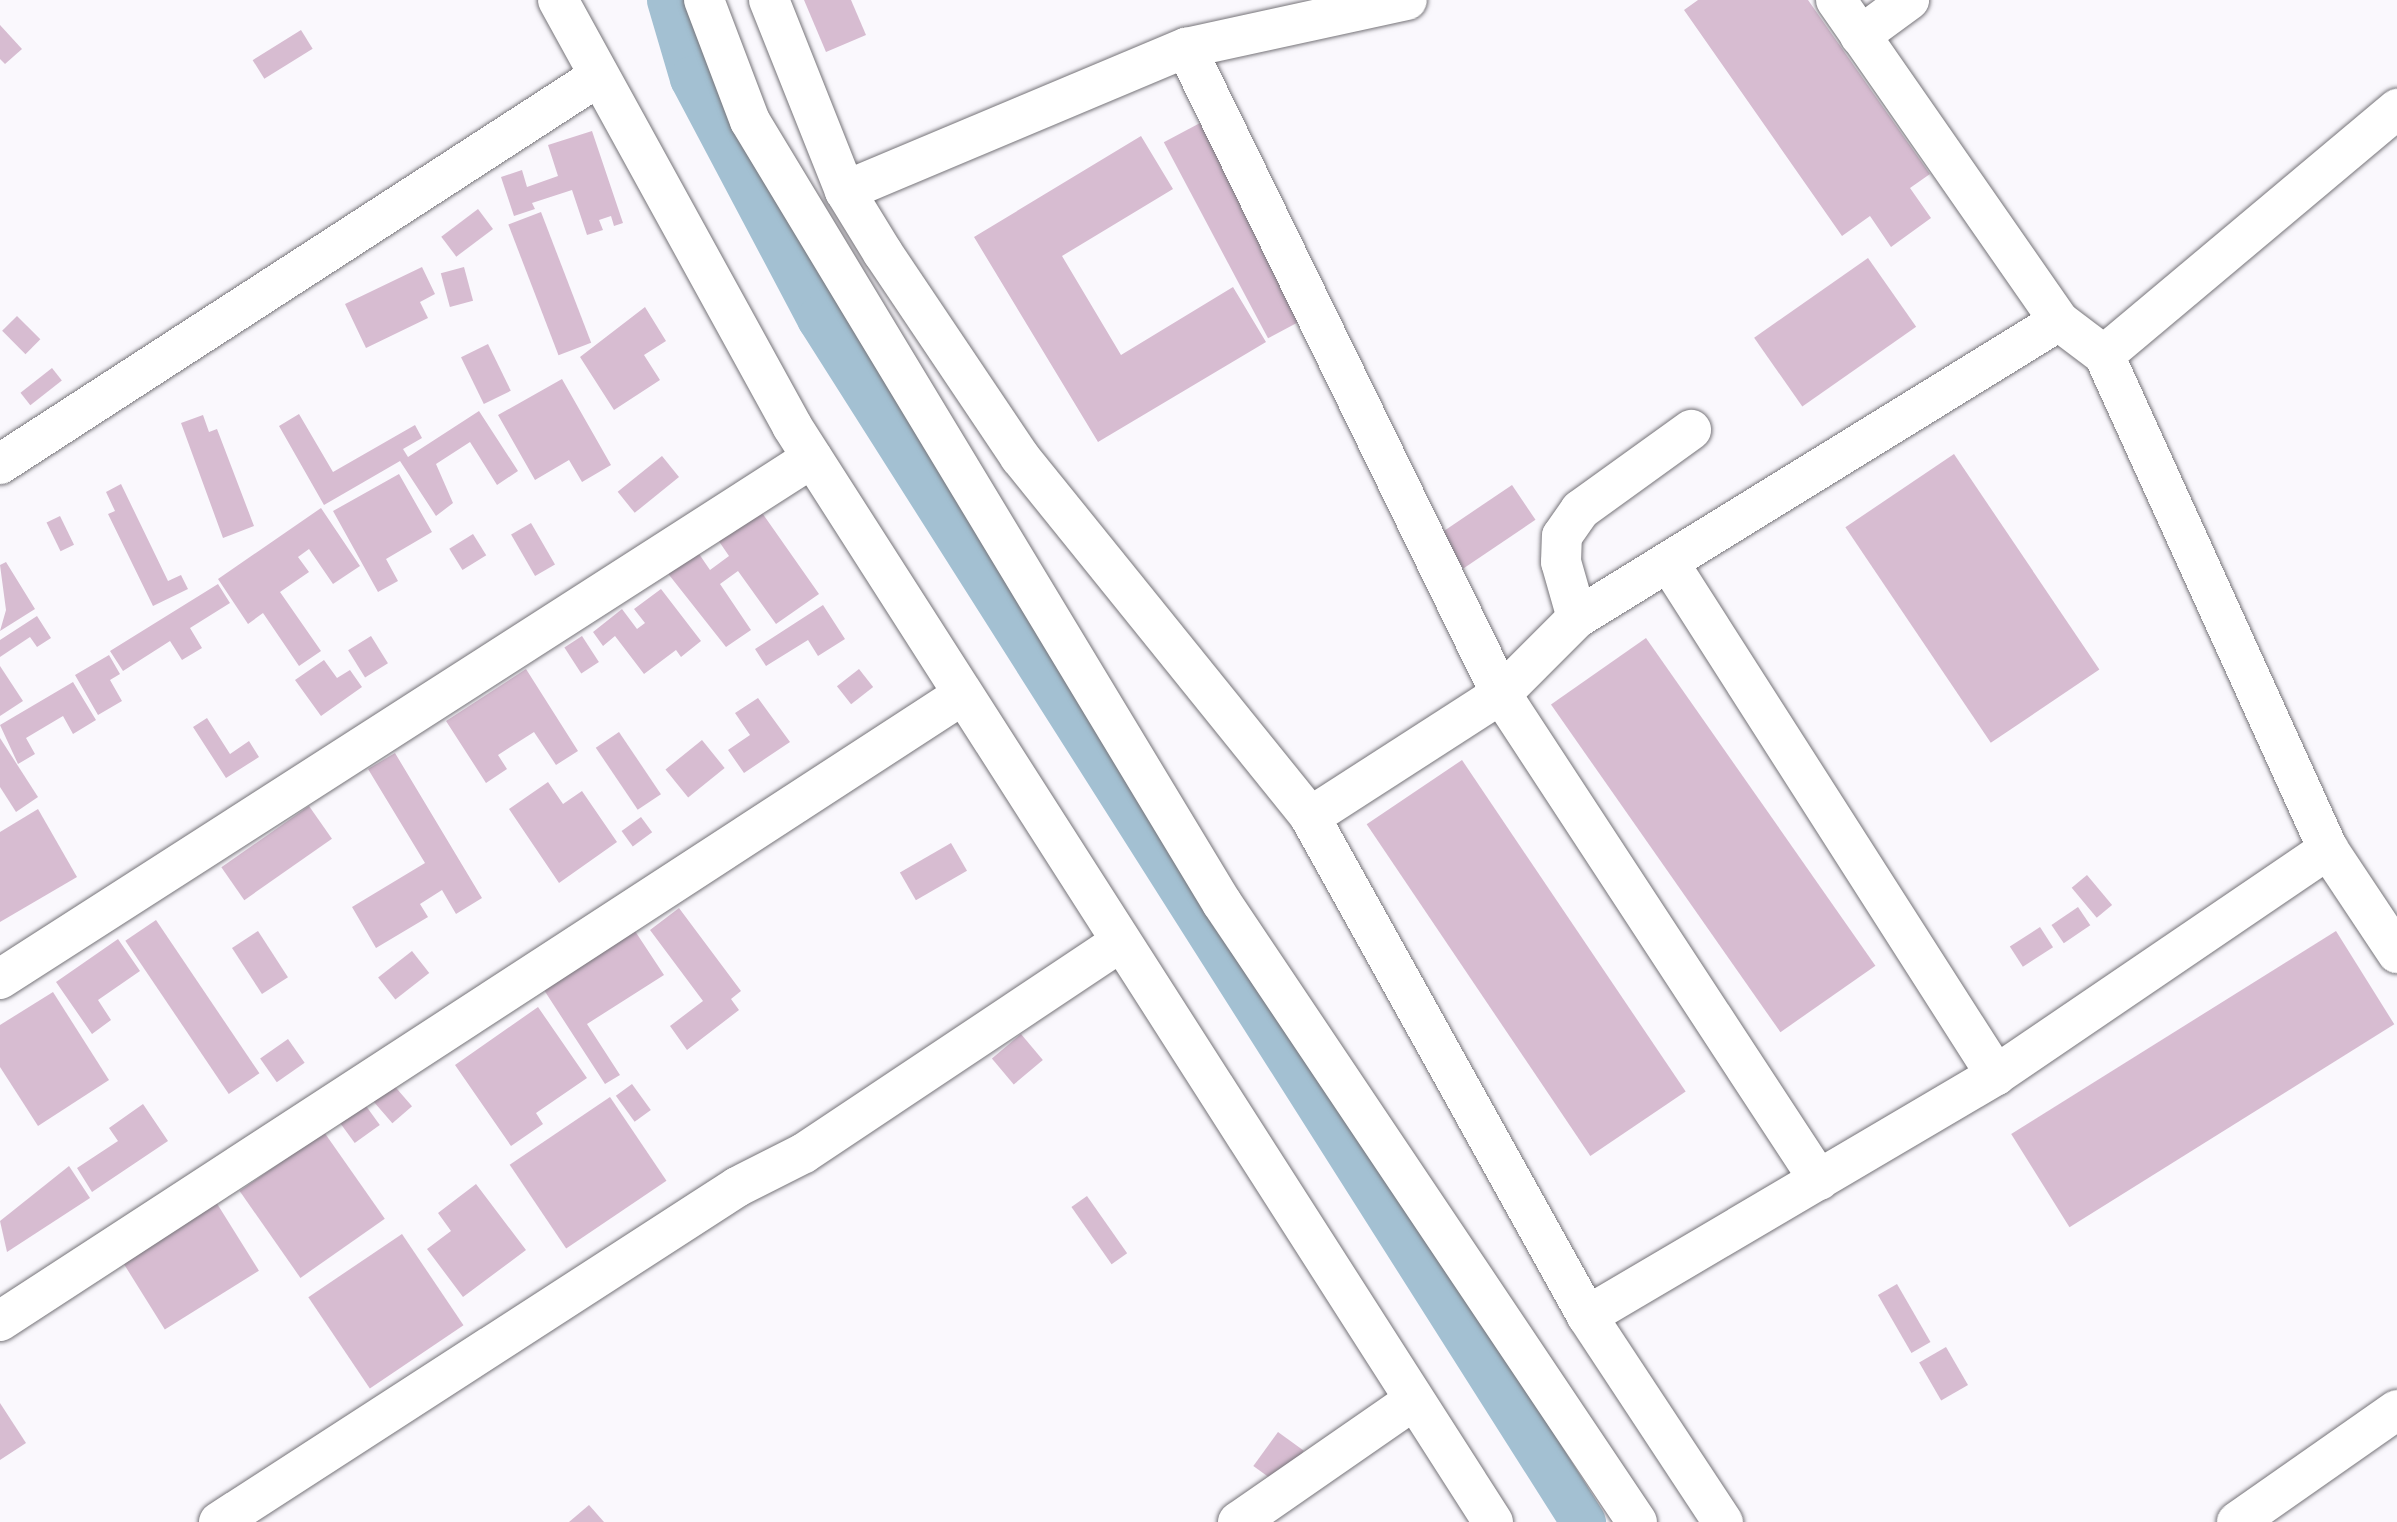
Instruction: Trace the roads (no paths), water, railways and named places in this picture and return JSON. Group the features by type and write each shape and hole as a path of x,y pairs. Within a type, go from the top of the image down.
{"street":[{"path":"558,0 596,78 812,458 1119,943 1494,1522"},
{"path":"704,0 750,121 1222,903 1637,1522"},
{"path":"770,0 845,191 1020,457 1310,817 1587,1316 1723,1522"},
{"path":"845,191 1186,48 1407,0"},
{"path":"1836,0 2059,321 2104,356 2328,849 2397,953"},
{"path":"1860,36 1909,0"},
{"path":"1186,48 1501,694 1819,1180"},
{"path":"0,464 596,78"},
{"path":"2104,356 2397,109"},
{"path":"1310,817 1501,694 1578,618 2059,321"},
{"path":"1578,618 1561,562 1562,536 1580,510 1691,430"},
{"path":"0,979 812,458"},
{"path":"1669,563 1996,1075"},
{"path":"0,1321 962,695"},
{"path":"1587,1316 1996,1075 2328,849"},
{"path":"219,1522 738,1188 804,1153 1119,943"},
{"path":"1238,1522 1414,1400"},
{"path":"2238,1522 2397,1410"}],"waterway":[{"path":"669,0 692,78 819,318 1583,1522"}]}
